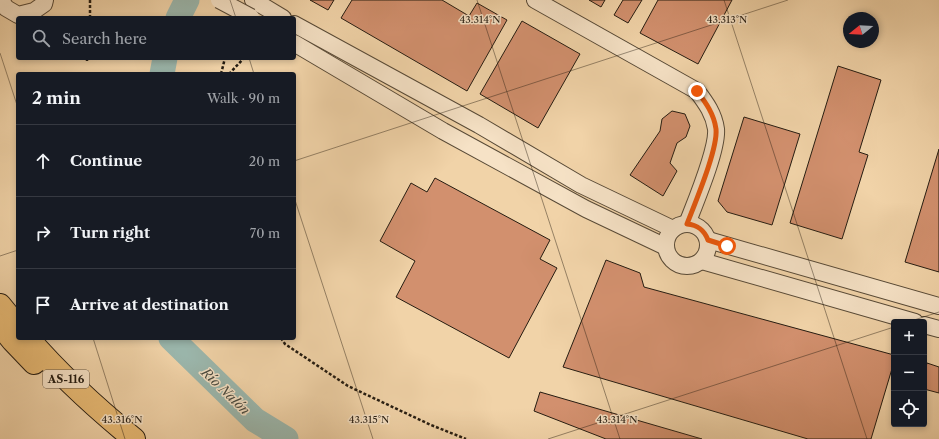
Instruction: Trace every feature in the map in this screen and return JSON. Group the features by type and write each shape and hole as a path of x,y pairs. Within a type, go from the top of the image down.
{"main road":[{"path":"5,314 13,341 76,406 107,417"},
{"name":"AS-116","path":"30,340 53,367 107,417 134,439"}],"street":[{"path":"1,0 6,8 18,14 34,11 44,4 45,0"},
{"path":"218,0 247,16"},
{"path":"296,25 479,125 581,185 680,226 694,225 700,228 708,240 706,255 702,261 694,265 679,265 672,260 666,247 667,239 680,226 713,153 716,130 710,108 697,91 535,0"},
{"path":"256,2 280,16"},
{"path":"296,44 443,131 586,209 666,247"},
{"path":"708,240 939,306"},
{"path":"702,261 905,319"},
{"path":"927,326 939,329"}],"path":[{"path":"90,0 90,16"},
{"path":"221,72 224,60"},
{"path":"231,72 242,60"},
{"path":"282,340 285,344 348,386 431,425 466,439"}],"building":[{"path":"310,0 334,0 328,10"},
{"path":"352,0 442,0 469,16 477,3 507,20 467,91 341,18"},
{"path":"589,0 605,0 601,7"},
{"path":"623,0 642,0 628,23 614,15"},
{"path":"658,0 732,0 698,64 640,33"},
{"path":"522,21 580,54 538,128 480,94"},
{"path":"838,66 881,80 859,152 868,155 842,239 790,223"},
{"path":"672,111 685,114 690,126 686,137 677,143 670,163 677,171 663,196 630,175 660,131 662,119"},
{"path":"744,117 800,134 772,225 727,212 718,201"},
{"path":"939,149 939,272 905,262"},
{"path":"435,178 550,240 540,259 557,268 509,358 396,297 415,261 380,241 411,183 427,192"},
{"path":"606,260 640,273 644,287 891,354 891,372 871,439 808,439 563,367"},
{"path":"927,363 939,367 939,393 927,390"},
{"path":"540,392 702,439 606,439 534,411"}],"waterway":[{"name":"Río Nalón","path":"179,16 187,0"},
{"name":"Río Nalón","path":"162,72 165,60"},
{"name":"Río Nalón","path":"173,340 255,420 286,439"}],"route":[{"path":"697,91 710,108 716,130 713,153 687,224 700,228 708,240 727,246"}]}
